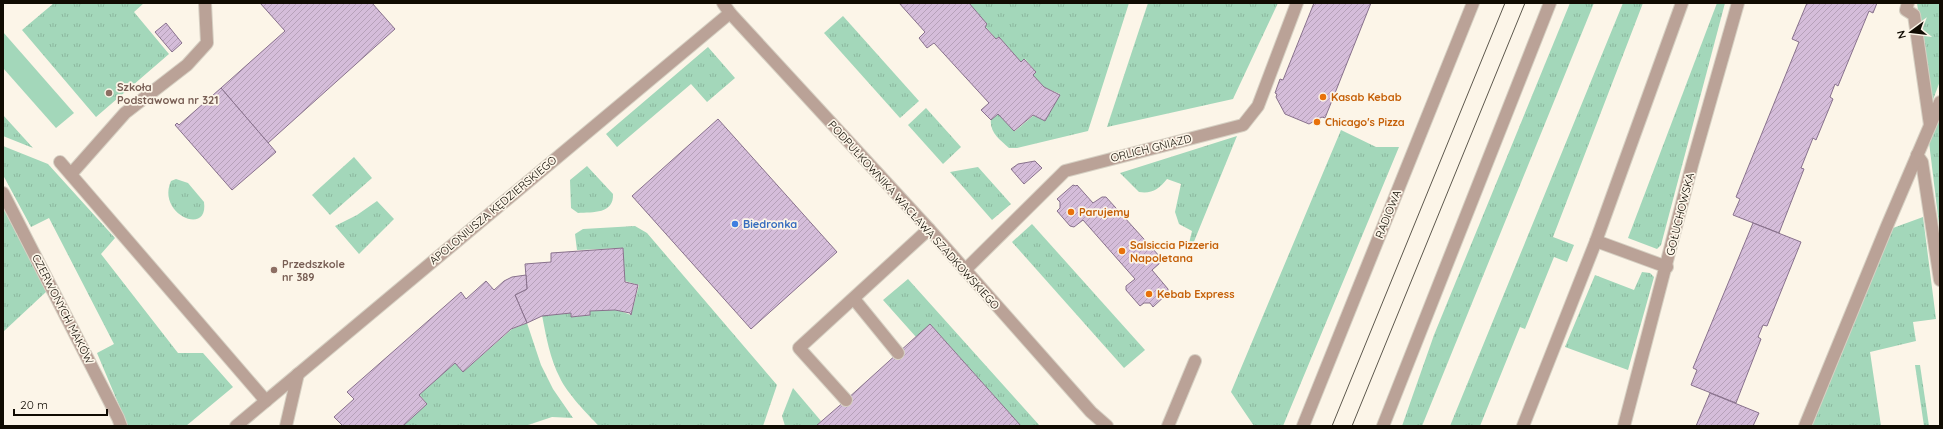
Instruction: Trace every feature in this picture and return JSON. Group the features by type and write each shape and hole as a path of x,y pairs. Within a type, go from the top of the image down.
{"street":[{"path":"71,174 124,113 187,65 207,43 205,3"},
{"name":"ORLICH GNIAZD","path":"965,270 1065,172 1243,125 1258,106 1297,3"},
{"name":"RADIOWA","path":"1302,426 1472,3"},
{"path":"1383,426 1550,3"},
{"path":"1523,426 1596,241 1682,3"},
{"name":"GOŁUCHOWSKA","path":"1624,426 1667,267 1692,165 1738,3"},
{"path":"1908,3 1906,10 1914,15 1930,126"},
{"name":"PODPUŁKOWNIKA WACŁAWA SZADKOWSKIEGO","path":"726,8 929,229 1091,412 1107,426"},
{"name":"APOLONIUSZA KĘDZIERSKIEGO","path":"236,426 726,8"},
{"path":"1805,426 1940,102"},
{"path":"1917,155 1922,162 1940,280"},
{"path":"60,162 266,401"},
{"name":"CZERWONYCH MAKÓW","path":"3,192 121,426"},
{"path":"846,400 799,348 929,229"},
{"path":"1596,241 1667,267"},
{"path":"854,299 898,353"},
{"path":"1168,426 1194,361"},
{"path":"286,426 298,374"}],"green space":[{"path":"54,3 144,3 134,12 169,54 96,117 22,30"},
{"path":"969,3 1129,3 1088,131 1017,148 1009,148 999,139 993,132 991,124 991,119 998,113 1015,131 1034,115 1045,120 1060,94 1044,87 1033,75 1036,72 1025,59 1021,62 999,37 996,39 985,26 987,24"},
{"path":"1148,3 1278,3 1233,99 1107,127"},
{"path":"1570,3 1594,3 1422,426 1402,426 1434,335"},
{"path":"1623,3 1643,3 1553,237 1574,245 1567,262 1554,257 1525,329 1520,327 1480,426 1450,426"},
{"path":"1717,3 1725,3 1661,245 1657,249 1628,238"},
{"path":"1917,3 1940,3 1940,81 1931,105"},
{"path":"843,16 919,101 900,118 824,33"},
{"path":"3,32 74,113 56,128 3,68"},
{"path":"708,47 735,78 707,102 691,84 617,147 606,134"},
{"path":"926,108 961,147 943,164 908,125"},
{"path":"1940,114 1940,233 1929,142"},
{"path":"3,115 33,148 3,136"},
{"path":"1341,130 1376,147 1399,147 1283,426 1254,426 1231,392"},
{"path":"1237,136 1193,244 1189,243 1192,231 1179,224 1175,212 1181,184 1167,179 1155,190 1139,192 1120,173"},
{"path":"3,146 48,164 115,238 101,254 178,353 203,353 233,387 186,426 126,426 124,417 97,353 114,344 49,218 31,227 3,175"},
{"path":"354,157 372,178 330,215 312,195"},
{"path":"587,166 613,194 612,201 606,209 602,211 578,213 571,208 570,180"},
{"path":"978,167 1011,204 992,220 950,172"},
{"path":"176,179 188,183 204,202 203,212 199,218 192,219 184,217 176,211 171,203 168,193 171,181"},
{"path":"377,201 394,219 359,254 335,226 357,215"},
{"path":"3,208 47,291 3,332"},
{"path":"1923,217 1936,319 1913,322 1916,341 1870,352 1881,426 1812,426 1893,228"},
{"path":"1032,224 1145,350 1124,368 1012,242"},
{"path":"635,226 647,233 777,385 763,426 599,426 563,384 551,355 542,315 571,313 572,317 590,315 590,311 615,309 631,315 639,285 625,281 623,248 577,250 575,234 583,229"},
{"path":"1642,272 1650,273 1654,277 1628,370 1565,347 1595,275 1634,290"},
{"path":"908,279 1040,426 1021,426 930,324 916,337 883,300"},
{"path":"527,323 541,365 553,389 573,418 552,417 525,426 402,426 427,404 419,394 455,362 463,372 512,329"},
{"path":"1915,365 1920,365 1929,426 1924,426"},
{"path":"793,388 821,421 816,426 785,426 782,416"}],"building":[{"path":"260,3 372,3 395,29 268,143 221,88 285,31"},
{"path":"899,3 969,3 987,24 985,27 996,39 999,37 1021,62 1024,59 1036,72 1033,75 1044,87 1060,95 1045,121 1033,115 1014,131 998,114 991,120 981,110 989,103 934,43 927,48 919,38 925,32"},
{"path":"1314,3 1371,3 1325,118 1322,117 1309,124 1285,114 1276,97 1277,94 1275,93 1280,79 1283,80"},
{"path":"1807,3 1877,3 1873,13 1869,11 1838,86 1835,84 1830,97 1833,99 1816,140 1813,138 1801,168 1804,169 1779,233 1733,215 1740,199 1736,197 1799,42 1792,39"},
{"path":"166,23 182,43 172,52 155,32"},
{"path":"221,88 276,152 232,190 175,125 177,123 179,125"},
{"name":"Biedronka","path":"718,119 837,252 751,329 632,196"},
{"path":"1035,161 1042,168 1024,184 1011,169 1018,164"},
{"path":"1073,185 1077,185 1093,203 1102,197 1106,197 1161,258 1160,263 1152,270 1168,289 1168,293 1153,307 1150,303 1144,303 1140,306 1126,290 1126,286 1135,279 1083,220 1074,227 1070,226 1057,211 1060,208 1060,202 1057,199"},
{"path":"1753,223 1801,242 1767,326 1763,325 1758,337 1761,339 1736,403 1691,385 1697,370 1693,368"},
{"path":"623,248 625,282 638,285 631,315 630,313 615,310 590,311 590,315 571,317 571,313 542,316 527,323 515,295 527,289 525,264 551,262 551,253"},
{"path":"526,275 527,289 515,295 527,323 511,329 463,372 455,363 419,395 427,404 403,426 343,426 334,417 354,399 347,392 461,292 466,299 486,281 494,290 504,281 512,277"},
{"path":"930,324 1021,426 816,426 846,400"},
{"path":"1710,393 1759,413 1753,426 1696,426"}],"tram line":[{"path":"1332,426 1505,3"},
{"path":"1352,426 1525,3"}],"place":[{"name":"Szkoła Podstawowa nr 321","path":"109,93"},
{"name":"Kasab Kebab","path":"1323,97"},
{"name":"Chicago's Pizza","path":"1317,122"},
{"name":"Parujemy","path":"1071,212"},
{"name":"Biedronka","path":"735,224"},
{"name":"Salsiccia Pizzeria Napoletana","path":"1122,251"},
{"name":"Przedszkole nr 389","path":"274,270"},
{"name":"Kebab Express","path":"1149,294"}]}
